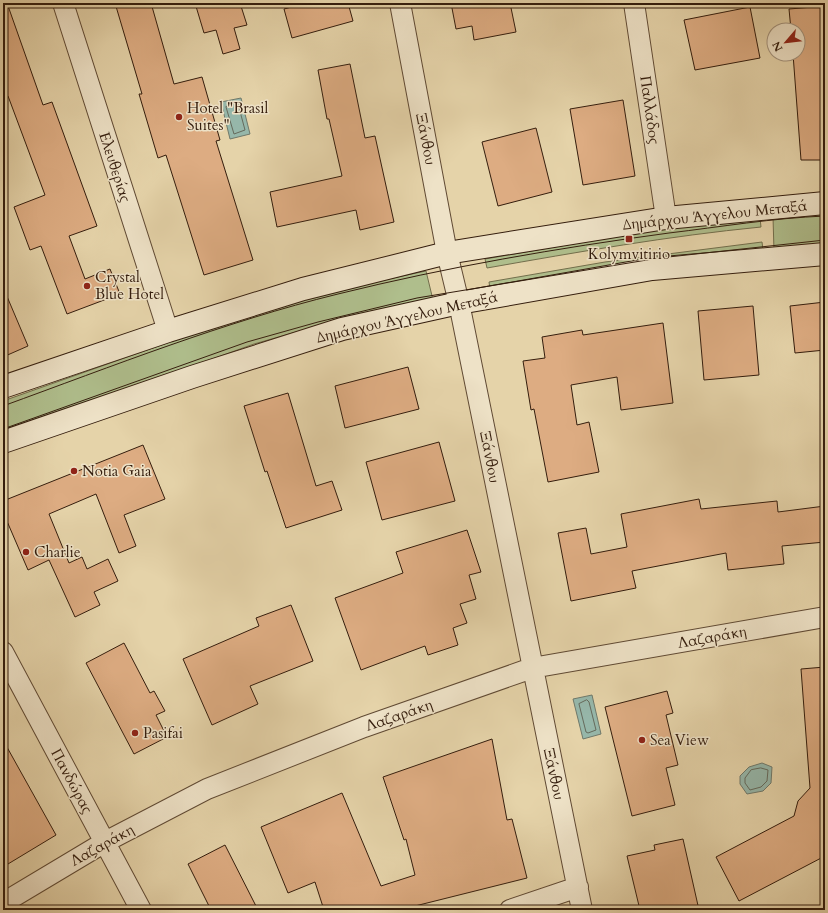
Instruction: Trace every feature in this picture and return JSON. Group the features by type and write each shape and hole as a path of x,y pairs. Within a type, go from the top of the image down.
{"street":[{"name":"Ελευθερίας","path":"63,3 168,331"},
{"name":"Ξάνθου","path":"400,3 447,254 459,304 582,910"},
{"name":"Παλλάδος","path":"634,3 666,218"},
{"name":"Δημάρχου Άγγελου Μεταξά","path":"3,387 168,331 303,289 447,254 666,218 825,203"},
{"name":"Δημάρχου Άγγελου Μεταξά","path":"3,442 192,377 342,330 459,304 652,269 825,254"},
{"name":"Λαζαράκη","path":"3,902 105,842 207,789 364,727 532,668 825,617"},
{"name":"Πανδώρας","path":"3,652 141,910"},
{"path":"510,910 578,887"}],"green space":[{"path":"825,211 825,245 774,251 773,217"},
{"path":"760,218 761,227 589,250 487,268 485,259 642,232"},
{"path":"762,242 763,250 490,289 489,282 605,262"},
{"path":"426,271 433,300 317,326 254,344 3,434 3,401 198,332 336,290"}],"water":[{"path":"241,98 250,134 230,139 221,102"},
{"path":"592,695 601,734 583,739 573,699"},
{"path":"762,763 772,767 771,783 763,791 747,794 740,784 740,776 749,767"}],"building":[{"path":"3,3 7,3 43,105 52,102 97,226 69,236 85,279 110,269 120,294 67,314 41,246 30,250 14,207 45,195 8,96 3,98"},
{"path":"115,3 151,3 174,84 202,77 220,140 216,141 253,260 204,275 166,155 158,158 139,94 142,94"},
{"path":"195,3 240,3 247,25 234,28 240,49 223,54 216,30 204,33"},
{"path":"307,3 348,3 353,21 292,38 284,9"},
{"path":"451,3 510,3 516,32 474,40 472,26 456,29"},
{"path":"825,6 825,160 801,160 794,62 806,62 806,22 790,22 789,9"},
{"path":"750,7 760,58 695,70 684,20"},
{"path":"350,64 365,138 375,136 394,222 360,230 356,210 277,227 270,192 342,176 329,119 327,119 318,70"},
{"path":"623,100 635,176 583,185 570,109"},
{"path":"536,128 552,192 498,206 482,142"},
{"path":"3,287 28,346 3,357"},
{"path":"825,302 825,350 795,353 790,306"},
{"path":"753,306 759,375 704,380 698,311"},
{"path":"663,323 673,403 621,410 617,377 571,385 577,425 589,422 599,472 548,482 534,409 531,410 523,361 545,358 542,337 582,330 583,335"},
{"path":"408,367 419,409 345,428 335,386"},
{"path":"288,393 316,486 332,481 342,510 286,528 267,471 265,472 244,406"},
{"path":"439,442 455,501 382,520 366,462"},
{"path":"143,445 165,499 124,515 136,546 119,553 96,494 49,514 69,563 82,557 87,569 108,559 118,581 94,592 100,605 75,617 49,560 28,570 3,512 3,501"},
{"path":"699,499 701,509 777,501 778,512 825,506 825,542 782,546 784,564 728,570 726,553 632,571 636,588 571,601 558,533 586,528 591,554 627,547 621,514"},
{"path":"467,530 481,572 469,575 476,599 460,604 467,623 453,628 458,645 428,655 425,646 361,670 335,598 403,573 396,552"},
{"path":"291,605 313,661 250,686 258,704 212,725 183,659 259,626 256,618"},
{"path":"124,643 150,693 154,691 165,711 156,715 167,737 134,754 86,663"},
{"path":"825,667 825,856 739,901 716,857 794,816 798,801 810,788 801,669"},
{"name":"Sea View","path":"667,691 673,713 666,715 678,765 666,768 675,805 632,816 605,707"},
{"path":"492,739 507,820 512,819 527,878 411,907 412,910 324,910 315,882 288,893 261,827 342,793 381,886 415,875 406,839 404,840 383,777"},
{"path":"3,740 56,835 3,867"},
{"path":"683,839 699,910 640,910 627,856 655,850 654,845"},
{"path":"225,845 258,910 211,910 188,864"}],"tram line":[{"path":"3,406 127,360 211,331 295,305 379,284 503,259 586,245 747,223 825,216"},
{"path":"3,429 247,342 318,322 417,298 659,258 825,240"}],"place":[{"name":"Hotel \"Brasil Suites\"","path":"179,117"},
{"name":"Kolymvitirio","path":"629,239"},
{"name":"Crystal Blue Hotel","path":"87,286"},
{"name":"Notia Gaia","path":"74,471"},
{"name":"Charlie","path":"26,552"},
{"name":"Pasifai","path":"135,733"},
{"name":"Sea View","path":"642,740"}]}
